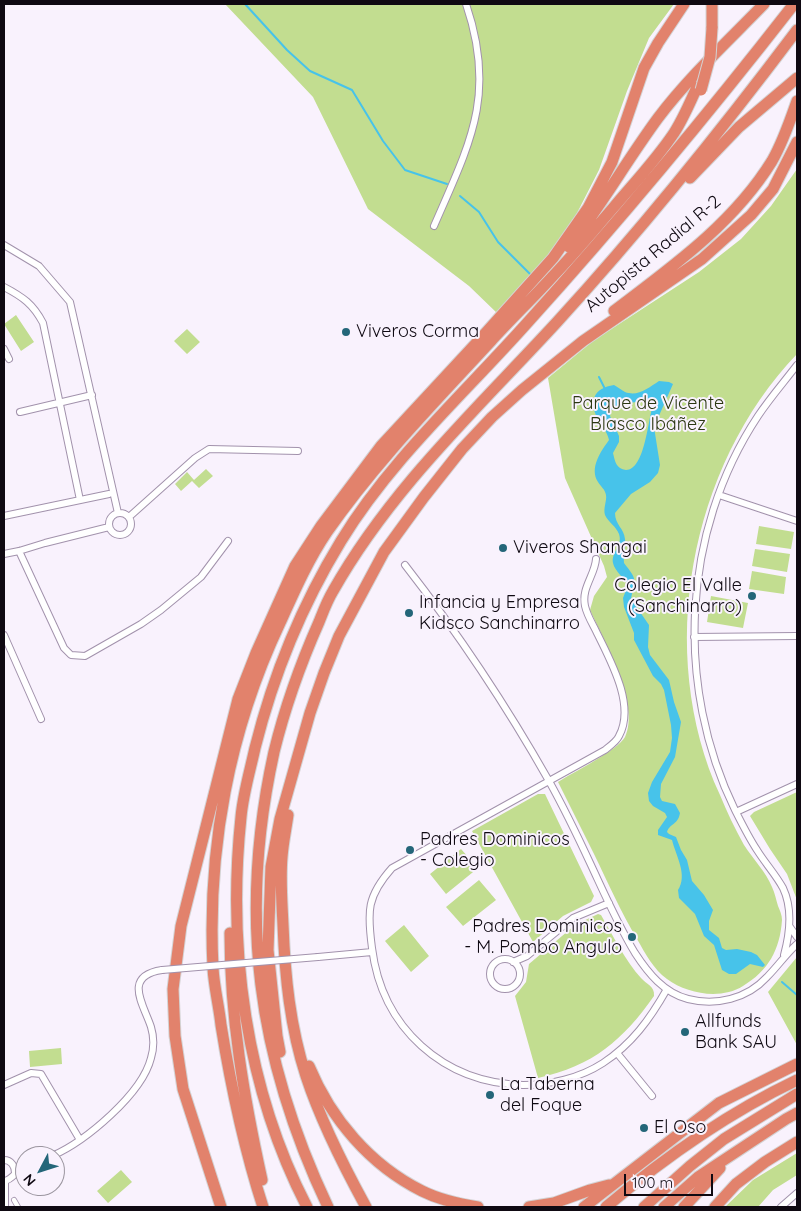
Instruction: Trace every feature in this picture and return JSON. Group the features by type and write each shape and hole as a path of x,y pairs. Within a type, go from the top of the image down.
{"highway":[{"path":"221,1207 183,1089 175,1036 173,988 181,926 238,699 256,653 296,566 321,526 382,446 553,258 588,208 612,162 644,68 684,4"},
{"path":"636,200 684,128 710,57 712,4"},
{"path":"516,313 590,220 671,101 764,4"},
{"path":"306,1207 270,1119 258,1077 240,969 236,903 241,816 248,777 263,715 279,667 316,585 340,541 392,469 493,362 636,200 714,106 794,4"},
{"path":"328,1207 304,1150 277,1073 267,1029 258,968 256,876 267,786 282,718 296,676 332,592 382,514 440,446 555,324 644,222 732,117 797,30"},
{"path":"644,222 658,215 699,168 739,127 797,78"},
{"path":"263,1207 237,1114 226,1058 214,972 212,923 218,826 246,706 263,659 304,572 326,533 386,455 516,313 551,278 655,158 673,134 699,89"},
{"name":"Autopista Radial R-2","path":"522,390 545,364 688,253 727,219 756,184 772,160 784,136 797,101"},
{"path":"773,189 797,142"},
{"path":"304,1150 304,1139 286,1081 277,1036 268,950 271,867 280,819 310,712 340,636 384,552 462,449 492,417 583,340 702,259 752,216 797,156"},
{"path":"293,776 282,858 285,969 290,1005 296,1040 319,1112 366,1207"},
{"path":"236,903 230,912 230,973 248,1114 269,1207"},
{"path":"290,1005 310,1067 327,1104 349,1135 372,1157 394,1174 422,1191 453,1202 478,1207"},
{"path":"584,1207 611,1184 719,1102 797,1064"},
{"path":"606,1207 640,1179 714,1126 765,1095 797,1080"},
{"path":"644,1207 724,1139 797,1094"},
{"path":"664,1207 698,1178 797,1113"},
{"path":"715,1207 736,1184 765,1162 797,1142"},
{"path":"684,1207 735,1152"},
{"path":"529,1207 554,1203 611,1184"}],"street":[{"path":"434,226 472,138 480,91 480,69 476,38 466,4"},
{"path":"4,245 39,266 70,302 118,513"},
{"path":"4,287 22,297 36,310 44,323 80,500"},
{"path":"4,349 9,359"},
{"path":"784,956 789,926 789,912 783,889 757,850 736,812 711,751 698,696 694,637 699,572 705,542 719,495 737,454 758,416 797,365"},
{"path":"20,412 92,395"},
{"path":"129,517 195,458 209,450 298,451"},
{"path":"4,516 109,494"},
{"path":"719,495 797,521"},
{"path":"118,513 129,517 131,527 125,534 116,535 109,527 110,518 118,513"},
{"path":"4,554 109,527"},
{"path":"19,551 64,648 71,655 85,656 141,624 161,610 200,577 228,541"},
{"path":"596,559 595,568 589,579 584,597 585,608 608,656 624,697 624,724 619,738 605,750 392,868 379,882 373,894 368,917 372,952 376,974 391,1009 402,1025 427,1051 458,1071 477,1078 505,1084 533,1085 555,1082 602,1064 633,1039 647,1023 667,989"},
{"path":"405,564 472,657 548,781 586,854 608,903 636,954 657,982 686,998 702,1002 737,998 758,986 797,944"},
{"path":"4,635 41,719"},
{"path":"694,637 797,636"},
{"path":"736,812 797,784"},
{"path":"513,962 527,956 573,918 608,903"},
{"path":"789,926 797,937"},
{"path":"65,1149 101,1124 137,1086 149,1066 153,1038 151,1027 138,995 141,982 150,973 162,970 372,952"},
{"path":"519,972 527,956"},
{"path":"502,960 513,962 517,965 519,980 511,988 505,990 498,988 490,979 492,967 502,960"},
{"path":"617,1053 652,1096"},
{"path":"4,1084 31,1073 41,1074 80,1140"},
{"path":"4,1160 14,1165 15,1173 13,1177 4,1181 5,1207"},
{"path":"781,1207 797,1193"},
{"path":"14,1200 18,1207"}],"green space":[{"path":"225,4 674,4 649,38 627,91 599,170 576,215 543,265 498,314 469,286 368,209 313,97"},
{"name":"Parque de Vicente Blasco Ibáñez","path":"797,169 797,354 760,400 730,451 708,506 694,564 687,623 689,682 700,740 728,814 744,845 763,871 774,892 782,920 781,931 771,959 752,980 743,986 725,993 704,993 675,984 662,975 650,961 620,908 558,782 614,748 625,737 629,724 628,708 618,673 590,610 594,596 607,577 604,566 565,478 548,378 593,341 699,272 741,239 771,206"},
{"path":"16,315 34,342 21,351 4,324"},
{"path":"187,329 200,342 187,354 174,341"},
{"path":"206,469 213,476 199,488 192,481 181,491 175,484 187,472 194,480"},
{"path":"759,526 794,532 791,549 756,544"},
{"path":"755,549 790,554 787,572 752,566"},
{"path":"752,571 786,577 784,594 749,589"},
{"path":"711,596 748,603 743,628 707,622"},
{"path":"797,792 797,900 787,874 750,816 754,812"},
{"path":"538,794 545,794 594,896 591,902 563,916 533,942 472,831"},
{"path":"461,849 478,868 446,894 430,874"},
{"path":"479,880 496,900 463,926 446,907"},
{"path":"598,914 601,915 630,964 641,978 652,987 654,996 631,1026 605,1049 575,1066 538,1078 515,996 526,982 529,964 575,925"},
{"path":"404,925 429,956 411,972 385,941"},
{"path":"797,957 797,1045 768,992"},
{"path":"61,1048 62,1064 30,1067 29,1051"},
{"path":"797,1153 797,1175 773,1190 758,1207 725,1207 753,1180"},
{"path":"121,1170 132,1182 108,1203 97,1191"}],"water":[{"path":"659,381 673,384 654,427 660,465 658,473 650,482 631,494 615,513 615,517 625,539 624,563 632,573 634,580 631,599 649,625 648,647 650,655 669,680 681,722 675,757 661,784 660,797 662,801 675,804 680,813 678,820 667,832 676,837 687,860 692,881 704,895 713,910 709,921 709,930 719,938 722,948 751,952 757,955 765,965 763,967 750,964 736,974 729,974 722,970 714,945 704,936 695,914 679,898 678,890 681,884 682,872 672,840 658,835 658,830 667,817 665,813 653,806 649,801 648,793 652,782 670,752 671,725 664,690 653,676 634,640 634,633 624,607 623,598 628,585 613,563 620,538 616,529 605,515 606,495 598,482 595,471 597,460 609,440 593,407 595,396 602,389 614,385 625,392 639,393","holes":["650,401 653,405 645,443 638,462 632,468 626,470 620,468 616,464 613,453 619,442 619,436 610,416 611,410 619,404"]}],"waterway":[{"path":"245,4 287,50 310,71 352,90 383,141 405,170 447,184"},
{"path":"460,196 479,212 498,242 530,274"},
{"path":"599,377 605,389"},
{"path":"782,982 797,995"}],"place":[{"name":"Viveros Corma","path":"346,332"},
{"name":"Viveros Shangai","path":"503,548"},
{"name":"Colegio El Valle (Sanchinarro)","path":"752,596"},
{"name":"Infancia y Empresa Kidsco Sanchinarro","path":"409,613"},
{"name":"Padres Dominicos - Colegio","path":"410,850"},
{"name":"Padres Dominicos - M. Pombo Angulo","path":"632,937"},
{"name":"Allfunds Bank SAU","path":"685,1032"},
{"name":"La Taberna del Foque","path":"490,1095"},
{"name":"El Oso","path":"644,1128"}]}
